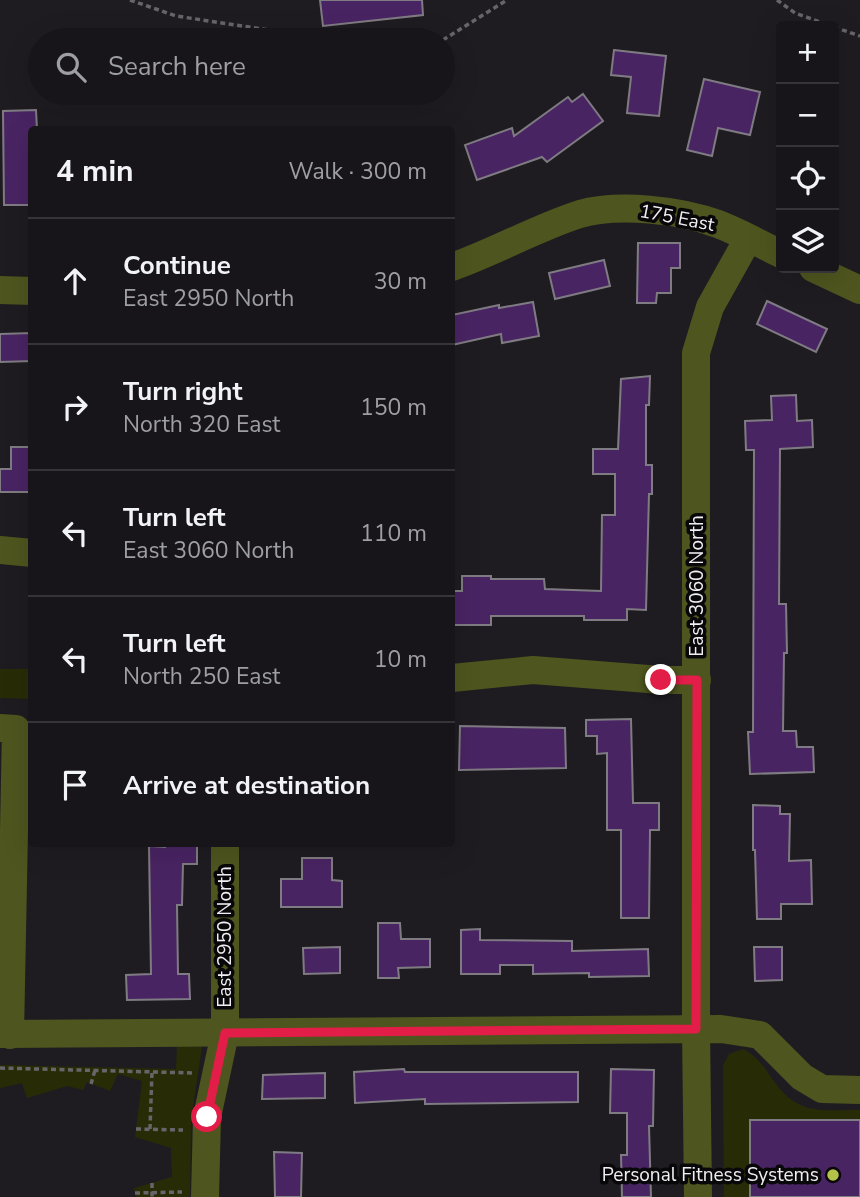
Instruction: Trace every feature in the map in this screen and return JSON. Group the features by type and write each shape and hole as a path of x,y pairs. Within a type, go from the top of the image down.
{"street":[{"name":"175 East","path":"455,266 481,257 542,228 583,214 634,208 718,224 776,252"},
{"name":"East 3060 North","path":"698,1197 696,353 710,307 748,239"},
{"path":"824,273 860,290"},
{"path":"0,290 28,291"},
{"path":"0,550 28,552"},
{"path":"455,678 533,670 661,680 697,680"},
{"path":"0,728 16,729 23,782 5,1034 721,1029 760,1035 802,1077 822,1089 860,1090"},
{"name":"East 2950 North","path":"197,1194 207,1117 225,1033 225,847"}],"path":[{"path":"131,0 176,16 255,28"},
{"path":"455,32 507,0"},
{"path":"777,0 794,13 816,21"},
{"path":"839,29 860,36"},
{"path":"0,1068 198,1073"},
{"path":"90,1084 96,1070"},
{"path":"150,1129 152,1072"},
{"path":"136,1129 190,1130"},
{"path":"152,1183 152,1195"},
{"path":"135,1194 197,1194"}],"green space":[{"path":"0,669 28,669 28,699 0,698"},
{"path":"177,1046 202,1047 191,1120 190,1197 136,1197 134,1188 172,1177 171,1148 135,1137 142,1081 118,1074 110,1091 87,1082 83,1090 67,1086 27,1098 22,1083 0,1088 0,1065 176,1069"},
{"path":"743,1049 756,1058 782,1092 792,1100 822,1110 860,1110 860,1120 750,1120 750,1197 724,1197 723,1066 729,1054"}],"building":[{"path":"320,0 422,0 423,15 323,26"},
{"path":"614,50 666,56 659,116 627,113 631,77 611,75"},
{"path":"704,79 760,92 750,135 718,128 712,156 687,150"},
{"path":"583,94 603,121 547,162 542,157 477,180 465,145 512,128 514,136 568,97 572,102"},
{"path":"36,110 37,126 28,126 28,205 4,205 3,111"},
{"path":"638,243 680,243 680,268 671,268 671,293 657,293 656,303 637,303"},
{"path":"604,260 610,286 555,299 549,273"},
{"path":"767,301 827,329 816,352 757,324"},
{"path":"533,302 539,336 502,343 501,334 455,344 455,314 499,305 499,308"},
{"path":"28,333 28,361 0,362 0,334"},
{"path":"650,376 649,405 646,405 646,465 652,465 652,494 649,494 646,610 627,609 627,620 584,620 584,616 491,616 491,625 455,625 455,591 462,591 462,576 544,579 545,589 601,591 602,515 615,515 615,474 593,474 593,449 618,449 621,379"},
{"path":"796,395 797,421 812,420 813,447 780,449 779,604 786,604 787,653 784,653 783,731 796,731 797,747 813,747 814,772 750,774 748,732 753,732 754,450 746,450 745,421 772,420 771,396"},
{"path":"11,447 28,447 28,492 0,492 0,469 11,469"},
{"path":"631,719 633,803 659,803 659,830 650,830 649,918 621,918 621,830 607,830 607,753 597,754 597,736 586,736 586,720"},
{"path":"460,726 565,728 566,768 459,770"},
{"path":"753,805 780,806 780,814 790,814 789,861 811,860 812,904 781,904 781,919 757,919"},
{"path":"149,847 197,847 197,864 183,864 182,905 177,905 178,974 189,974 190,999 127,1000 126,975 151,974"},
{"path":"302,858 332,858 332,880 342,881 342,907 281,907 281,879 302,879"},
{"path":"378,923 400,923 401,939 430,939 430,967 398,968 399,978 378,978"},
{"path":"480,929 480,940 572,941 572,951 648,949 649,976 533,974 533,965 500,965 500,974 461,974 461,930"},
{"path":"340,947 340,973 304,974 303,948"},
{"path":"754,947 782,947 782,980 755,981"},
{"path":"404,1069 405,1072 578,1072 578,1102 425,1104 425,1099 355,1103 354,1072"},
{"path":"611,1069 654,1070 653,1126 649,1126 651,1197 622,1197 621,1155 627,1155 627,1113 610,1113"},
{"path":"325,1073 325,1098 262,1099 263,1075"},
{"path":"750,1120 860,1120 860,1197 750,1197"},
{"path":"274,1152 302,1153 301,1197 275,1197"}],"place":[{"name":"Personal Fitness Systems","path":"833,1175"}],"route":[{"path":"207,1117 225,1033 696,1029 697,680 661,680"}]}
